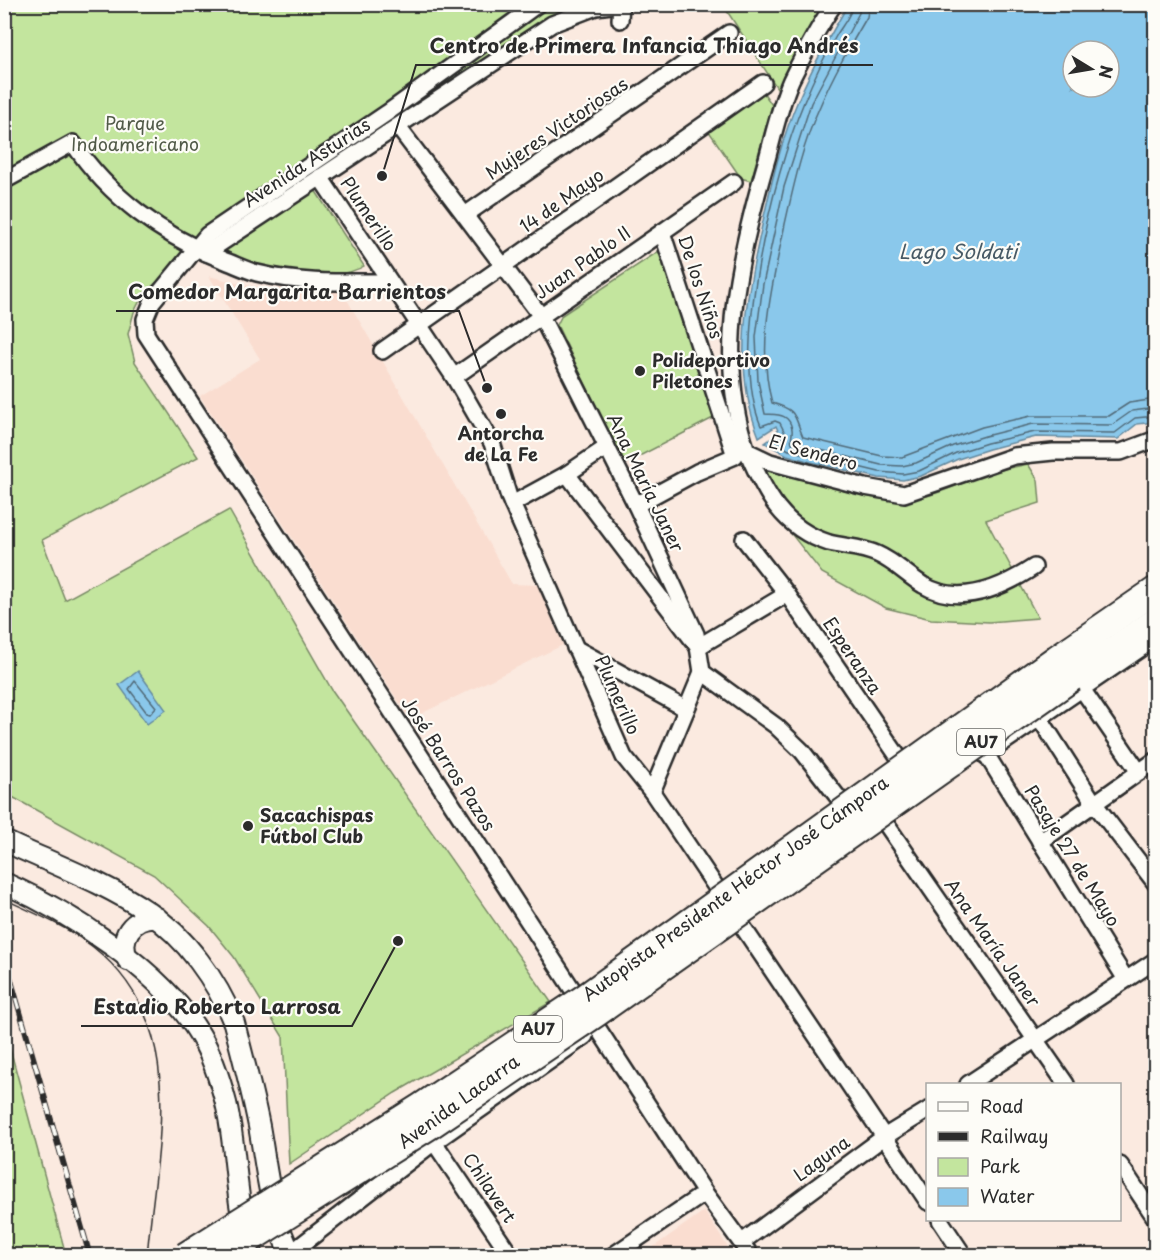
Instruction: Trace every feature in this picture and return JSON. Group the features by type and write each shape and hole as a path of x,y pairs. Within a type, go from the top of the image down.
{"highway":[{"name":"Autopista Presidente Héctor José Cámpora","path":"185,1256 420,1108 584,998 1155,590"},
{"name":"Autopista Presidente Héctor José Cámpora","path":"223,1256 431,1125 597,1013 1077,684 1155,621"}],"main road":[{"path":"4,841 126,899 157,918 201,965 227,1006 247,1074 272,1205 292,1254"},
{"path":"10,886 80,923 128,960 184,1010 201,1036 226,1104 245,1226 253,1256"},
{"path":"128,960 124,944 130,928 144,919 157,918"},
{"path":"231,1256 245,1226"}],"street":[{"name":"Avenida Asturias","path":"201,251 207,235 387,113 538,4"},
{"name":"El Sendero","path":"834,4 790,82 759,186 741,261 735,308 732,366 741,434 741,453 865,487 904,494 1014,456 1053,452 1121,452 1152,441"},
{"name":"Avenida Asturias","path":"163,287 201,251 398,127 552,24 596,7 620,10"},
{"name":"Mujeres Victoriosas","path":"465,215 729,33"},
{"name":"14 de Mayo","path":"382,351 763,83"},
{"name":"Ana María Janer","path":"398,127 541,316 636,505 696,634 702,672"},
{"path":"4,181 73,143 90,170 122,199 161,229 201,251 256,273 320,282 390,282"},
{"name":"Plumerillo","path":"320,177 454,377 492,443 512,504 624,757 652,792 742,924 926,1200"},
{"name":"Juan Pablo II","path":"454,377 734,182"},
{"name":"De los Niños","path":"662,232 741,453"},
{"name":"José Barros Pazos","path":"163,287 152,302 145,319 146,334 153,348 705,1193 751,1256"},
{"path":"512,504 567,474 607,447"},
{"path":"636,505 697,472 741,453 790,524 827,542 880,555 924,586 952,594 981,593 1034,567"},
{"path":"567,474 698,647 787,594"},
{"name":"Esperanza","path":"744,539 787,594 926,796"},
{"name":"Avenida Lacarra","path":"292,1254 434,1142 1039,717 1077,684 1155,638"},
{"path":"575,648 686,709"},
{"path":"652,792 702,672 776,726 802,751 868,837"},
{"path":"1077,684 1139,772"},
{"path":"1039,717 1094,803 1155,884"},
{"name":"Pasaje 27 de Mayo","path":"986,754 1125,978"},
{"path":"1040,842 1155,759"},
{"name":"Ana María Janer","path":"886,824 1065,1083"},
{"path":"970,1083 1037,1041 1125,978 1155,960"},
{"name":"Laguna","path":"742,1242 884,1137 926,1111"},
{"name":"Chilavert","path":"434,1142 511,1256"},
{"path":"1121,1168 1155,1219"},
{"path":"612,1256 705,1193"},
{"path":"941,1221 964,1256"}],"shaded area":[{"path":"209,276 257,288 342,291 512,584 538,585 563,645 410,719 200,396 260,359"},
{"path":"704,1211 733,1255 642,1255"}],"green space":[{"name":"Parque Indoamericano","path":"4,5 581,5 398,127 196,249 144,293 134,312 128,334 135,362 198,457 42,540 65,600 229,510 332,690 551,1002 395,1093 289,1164 283,1037 234,957 209,926 154,875 5,793"},
{"path":"723,5 824,5 779,91"},
{"path":"763,92 772,105 751,181 741,178 708,130"},
{"path":"315,190 364,266 334,274 293,272 252,264 222,252"},
{"name":"Polideportivo Piletones","path":"662,249 715,417 624,464 557,325 562,315"},
{"path":"1028,464 1038,480 1040,503 986,520 1038,618 989,622 931,619 886,608 822,573 770,507 756,465 791,473 859,495 906,500 951,488 988,473"},
{"path":"5,1030 66,1255 5,1255"}],"water":[{"name":"Lago Soldati","path":"848,5 1155,5 1155,422 1137,424 1118,439 1036,437 958,459 921,476 903,480 879,478 787,455 765,443 779,433 776,426 759,437 750,410 746,383 744,329 747,302 770,190 787,128 822,51"},
{"path":"138,671 166,710 147,724 119,685"}],"tram line":[{"path":"4,899 62,927 93,947 124,978 144,1013 156,1051 160,1091 160,1132 147,1256"}],"railway":[{"path":"4,956 90,1256"}],"place":[{"name":"Centro de Primera Infancia Thiago Andrés","path":"382,176"},
{"name":"Polideportivo Piletones","path":"640,371"},
{"name":"Comedor Margarita Barrientos","path":"487,388"},
{"name":"Antorcha de La Fe","path":"501,414"},
{"name":"Sacachispas Fútbol Club","path":"248,826"},
{"name":"Estadio Roberto Larrosa","path":"398,941"}]}
